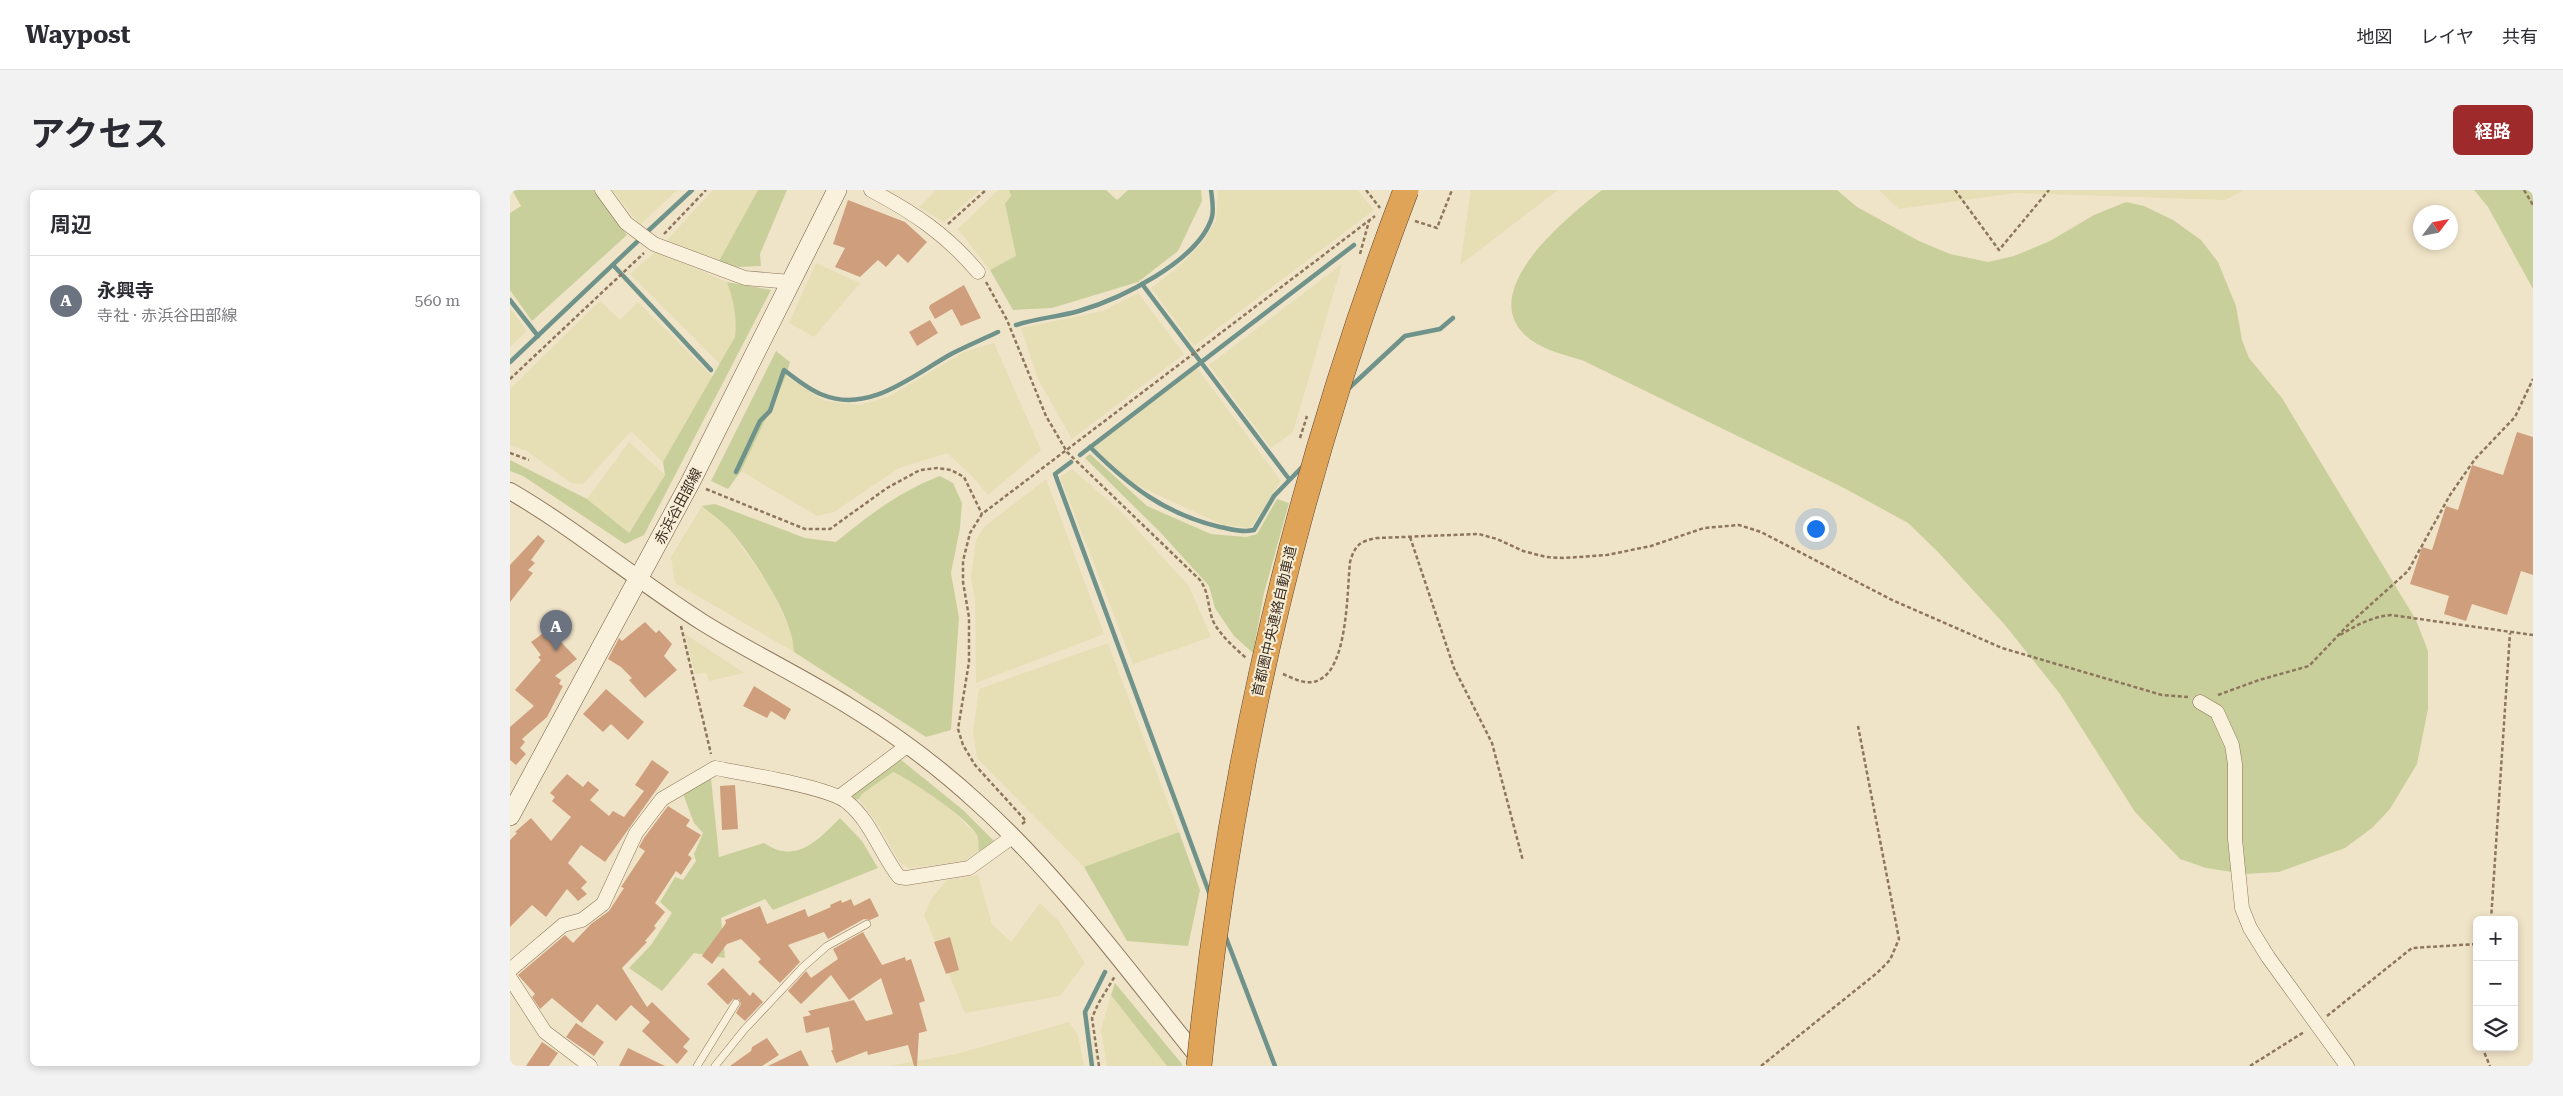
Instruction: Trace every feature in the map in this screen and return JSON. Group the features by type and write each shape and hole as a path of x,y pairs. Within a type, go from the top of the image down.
{"highway":[{"name":"首都圏中央連絡自動車道","path":"1199,1066 1209,967 1232,820 1290,546 1342,376 1406,190"}],"main road":[{"name":"赤浜谷田部線","path":"510,816 691,481 836,190"}],"street":[{"path":"602,190 626,222 654,244 745,278 791,282"},
{"path":"871,190 908,210 940,232 978,272"},
{"path":"510,491 568,526 690,614 852,708 907,746 974,799 1012,837 1076,908 1205,1066"},
{"path":"2200,702 2217,712 2232,745 2235,764 2236,855 2242,908 2250,928 2268,957 2318,1023 2347,1066"},
{"path":"839,797 907,746"},
{"path":"510,970 564,925 582,920 603,904 636,833 662,799 715,768 783,781 839,797 848,802 863,821 899,877 906,878 969,868 1012,837"},
{"path":"510,978 545,1032 590,1066"}],"lane":[{"path":"715,1066 744,1030 803,967 827,946 867,924"},
{"path":"697,1066 736,1003"}],"path":[{"path":"510,379 654,244 706,190"},
{"path":"940,232 986,190"},
{"path":"1012,837 1026,820 974,765 963,745 958,729 969,662 969,617 963,582 963,562 970,532 982,514 1067,452 1382,211 1366,190"},
{"path":"1409,219 1436,228 1452,190"},
{"path":"1955,190 2000,250 2049,190"},
{"path":"2524,190 2533,205"},
{"path":"978,272 993,293 1007,320 1046,416 1067,452 1202,583 1206,588 1214,622 1225,639 1249,661"},
{"path":"1275,671 1302,682 1318,681 1331,672 1339,654 1350,562 1354,548 1362,541 1479,534 1497,539 1523,551 1546,557 1564,558 1607,555 1642,548 1704,528 1739,525 1762,532 1892,600 2002,648 2138,688 2162,694 2193,698 2200,702 2259,680 2309,666 2408,571 2450,495 2475,459 2515,417 2533,379"},
{"path":"510,453 529,460"},
{"path":"691,481 711,492 805,529 830,529 887,488 920,470 937,468 951,470 964,477 982,514"},
{"path":"1410,537 1454,668 1492,743 1523,861"},
{"path":"690,614 680,628 715,768"},
{"path":"2324,650 2355,625 2377,617 2391,615 2533,635"},
{"path":"2491,916 2510,633"},
{"path":"1761,1066 1890,960 1899,939 1858,726"},
{"path":"2250,1066 2318,1023 2412,948 2473,944"},
{"path":"1099,1066 1092,1018 1121,964"},
{"path":"2484,1051 2490,1066"}],"shaded area":[{"path":"612,190 677,190 640,225"},
{"path":"713,190 758,190 719,261 666,241"},
{"path":"936,190 980,190 944,222 919,207"},
{"path":"998,190 1009,190 1011,196 1005,205 1016,257 990,270 958,229"},
{"path":"1218,190 1357,190 1374,210 1194,346 1151,288 1176,269 1201,244 1216,221"},
{"path":"1471,190 1558,190 1460,265"},
{"path":"1879,190 2244,190 2225,200 2015,193 1899,209"},
{"path":"656,251 727,282 735,303 737,319 735,337 720,364 630,274"},
{"path":"816,263 860,283 814,337 789,323"},
{"path":"1342,264 1293,432 1271,448 1209,365"},
{"path":"1138,293 1184,354 1072,439 1038,379 1021,328 1103,311"},
{"path":"600,301 620,320 638,302 713,377 663,462 631,431 583,484 571,483 527,451 510,445 510,389"},
{"path":"510,308 527,331 510,347"},
{"path":"994,343 1041,450 988,495 972,476 947,453 899,468 834,512 817,516 741,471 786,376 825,401 859,405 890,396 964,352"},
{"path":"1197,368 1281,481 1251,528 1223,525 1128,481 1093,447"},
{"path":"629,442 665,475 628,533 587,499"},
{"path":"1072,469 1118,509 1189,586 1211,637 1133,664 1060,477"},
{"path":"1046,479 1104,634 976,683 975,599 971,578 976,540 984,527"},
{"path":"702,506 730,530 770,587 794,638 794,652 675,583 671,557"},
{"path":"685,634 744,673 709,681 706,673 695,674"},
{"path":"1108,643 1179,832 1084,867 977,758 973,732 979,689"},
{"path":"892,772 907,778 949,808 977,835 979,851 964,861 910,868 900,863 881,829 859,799 862,794"},
{"path":"978,875 992,924 1011,942 1040,903 1058,920 1085,963 1060,996 965,1013 924,915 932,898 947,880"},
{"path":"1111,995 1167,1066 1107,1066 1101,1030"},
{"path":"1069,1022 1078,1035 1084,1066 889,1066 956,1054"}],"green space":[{"path":"512,190 594,190 627,235 532,321 510,290 510,213 521,206"},
{"path":"758,190 787,190 760,254 761,266 737,267 719,261"},
{"path":"1009,190 1106,190 1117,200 1128,190 1201,190 1202,201 1178,251 1138,282 1052,308 1013,310 990,270 1016,256 1005,204 1011,196"},
{"path":"1602,190 1837,190 1857,207 1919,241 1950,254 1988,262 2014,256 2050,241 2094,215 2126,202 2144,206 2173,220 2201,240 2218,262 2236,306 2242,340 2249,358 2282,398 2416,620 2428,651 2428,709 2417,764 2390,809 2372,828 2345,848 2279,872 2245,874 2206,868 2180,859 2135,812 2060,694 2005,625 1938,552 1908,523 1844,488 1584,361 1543,347 1531,340 1515,322 1511,301 1517,280 1531,258 1548,237"},
{"path":"2474,190 2533,190 2533,289 2488,207"},
{"path":"727,282 771,290 644,535 625,544 523,476 510,471 510,460 587,499 629,533 665,475 663,462 735,337 736,322"},
{"path":"776,351 790,362 786,376 741,471 728,489 711,481"},
{"path":"1090,454 1147,506 1211,534 1246,537 1257,534 1277,499 1289,503 1264,593 1253,653 1234,636 1215,608 1209,586 1161,533 1085,458"},
{"path":"940,476 953,483 962,503 960,528 951,573 959,618 951,730 926,737 794,652 792,638 780,606 761,572 731,531 702,506 715,504 805,538 836,542 872,514 898,497"},
{"path":"900,759 963,810 995,842 979,851 977,835 963,819 925,791 893,772 862,794 859,799 853,800 852,792"},
{"path":"711,778 719,857 764,843 776,849 796,851 815,841 840,818 862,841 878,868 773,910 765,899 721,918 725,958 694,953 662,991 629,968 651,945 672,913 660,902 675,877 683,880 696,861 694,854 703,833 694,823 683,794"},
{"path":"1179,832 1200,890 1188,946 1127,941 1084,867"},
{"path":"1115,983 1182,1066 1167,1066 1111,995"}],"building":[{"path":"848,200 905,222 927,242 908,263 898,254 886,267 878,260 860,277 835,267 845,248 833,244"},
{"path":"964,285 981,318 961,326 952,309 935,319 929,308 930,305"},
{"path":"930,320 938,333 917,346 909,332"},
{"path":"2517,432 2533,437 2533,575 2521,571 2507,615 2472,604 2466,621 2444,614 2449,596 2410,584 2422,547 2432,550 2446,506 2458,510 2472,465 2503,475"},
{"path":"538,535 545,541 531,560 535,563 528,570 533,573 510,602 510,565"},
{"path":"645,622 656,633 659,630 672,644 664,656 677,670 645,698 629,680 632,678 621,667 608,659 619,638 622,641"},
{"path":"549,629 577,659 555,676 561,680 559,684 563,686 547,717 522,739 525,742 520,748 526,754 516,765 510,760 510,727 534,706 515,690 541,660 538,657 541,655 531,642"},
{"path":"754,686 791,709 785,720 771,711 767,718 743,706"},
{"path":"606,689 644,722 628,740 611,724 603,732 583,714"},
{"path":"652,760 669,772 605,862 581,845 568,863 587,882 581,888 587,894 578,901 567,889 546,917 532,905 510,927 510,840 517,833 515,832 531,818 551,841 571,817 552,801 555,797 550,793 567,774 583,787 588,781 599,790 590,800 609,816 613,811 624,817 644,791 635,785"},
{"path":"735,785 738,829 722,830 720,786"},
{"path":"668,806 690,820 686,826 701,835 688,855 692,858 681,875 676,871 655,903 665,912 654,926 656,928 645,941 647,942 622,968 647,1007 652,1002 690,1039 683,1047 688,1051 677,1064 642,1031 650,1022 631,1005 616,1021 597,1004 582,1023 552,998 540,1009 532,997 535,994 518,975 565,935 573,943 591,924 609,911 624,888 621,887 645,851 639,847 644,838"},
{"path":"870,898 879,916 870,920 864,919 828,939 824,932 788,945 800,962 780,983 758,962 761,959 741,939 727,944 712,964 702,956 726,923 725,920 760,906 767,924 805,909 808,917 831,907 830,905 841,900 842,903 851,899 854,906"},
{"path":"863,932 882,965 905,957 906,961 911,959 925,1001 919,1003 927,1031 919,1033 917,1066 914,1066 908,1045 868,1055 867,1051 836,1063 831,1050 833,1050 829,1027 806,1033 803,1017 811,1015 808,1011 854,1000 866,1021 893,1014 881,978 849,1000 831,975 801,1004 788,991 806,971 811,978 838,959 833,949"},
{"path":"950,937 959,970 946,974 934,942"},
{"path":"723,968 750,996 753,992 763,1002 745,1021 736,1013 741,1004 739,999 733,999 728,1005 707,984"},
{"path":"576,1023 604,1042 594,1056 566,1037"},
{"path":"767,1038 779,1055 762,1066 730,1066 751,1051 752,1047"},
{"path":"542,1042 558,1053 549,1066 526,1066"},
{"path":"628,1048 665,1066 619,1066"},
{"path":"801,1050 809,1066 768,1066"}],"waterway":[{"path":"648,231 692,190"},
{"path":"1016,325 1071,313 1096,305 1136,288 1175,263 1192,249 1204,233 1212,217 1213,203 1211,190"},
{"path":"510,362 639,240"},
{"path":"1080,455 1354,245"},
{"path":"613,265 711,370"},
{"path":"1142,284 1289,479"},
{"path":"510,300 538,336"},
{"path":"1348,389 1405,336 1440,329 1453,318"},
{"path":"736,472 760,421 770,411 784,370 818,393 840,400 875,396 907,381 953,353 998,332"},
{"path":"1090,447 1134,486 1165,506 1200,521 1241,531 1254,530 1274,496 1305,464"},
{"path":"1071,462 1055,474 1210,895"},
{"path":"1225,935 1275,1066"},
{"path":"1092,1066 1085,1012 1105,972"}],"place":[{"name":"永興寺","path":"556,651"}]}
